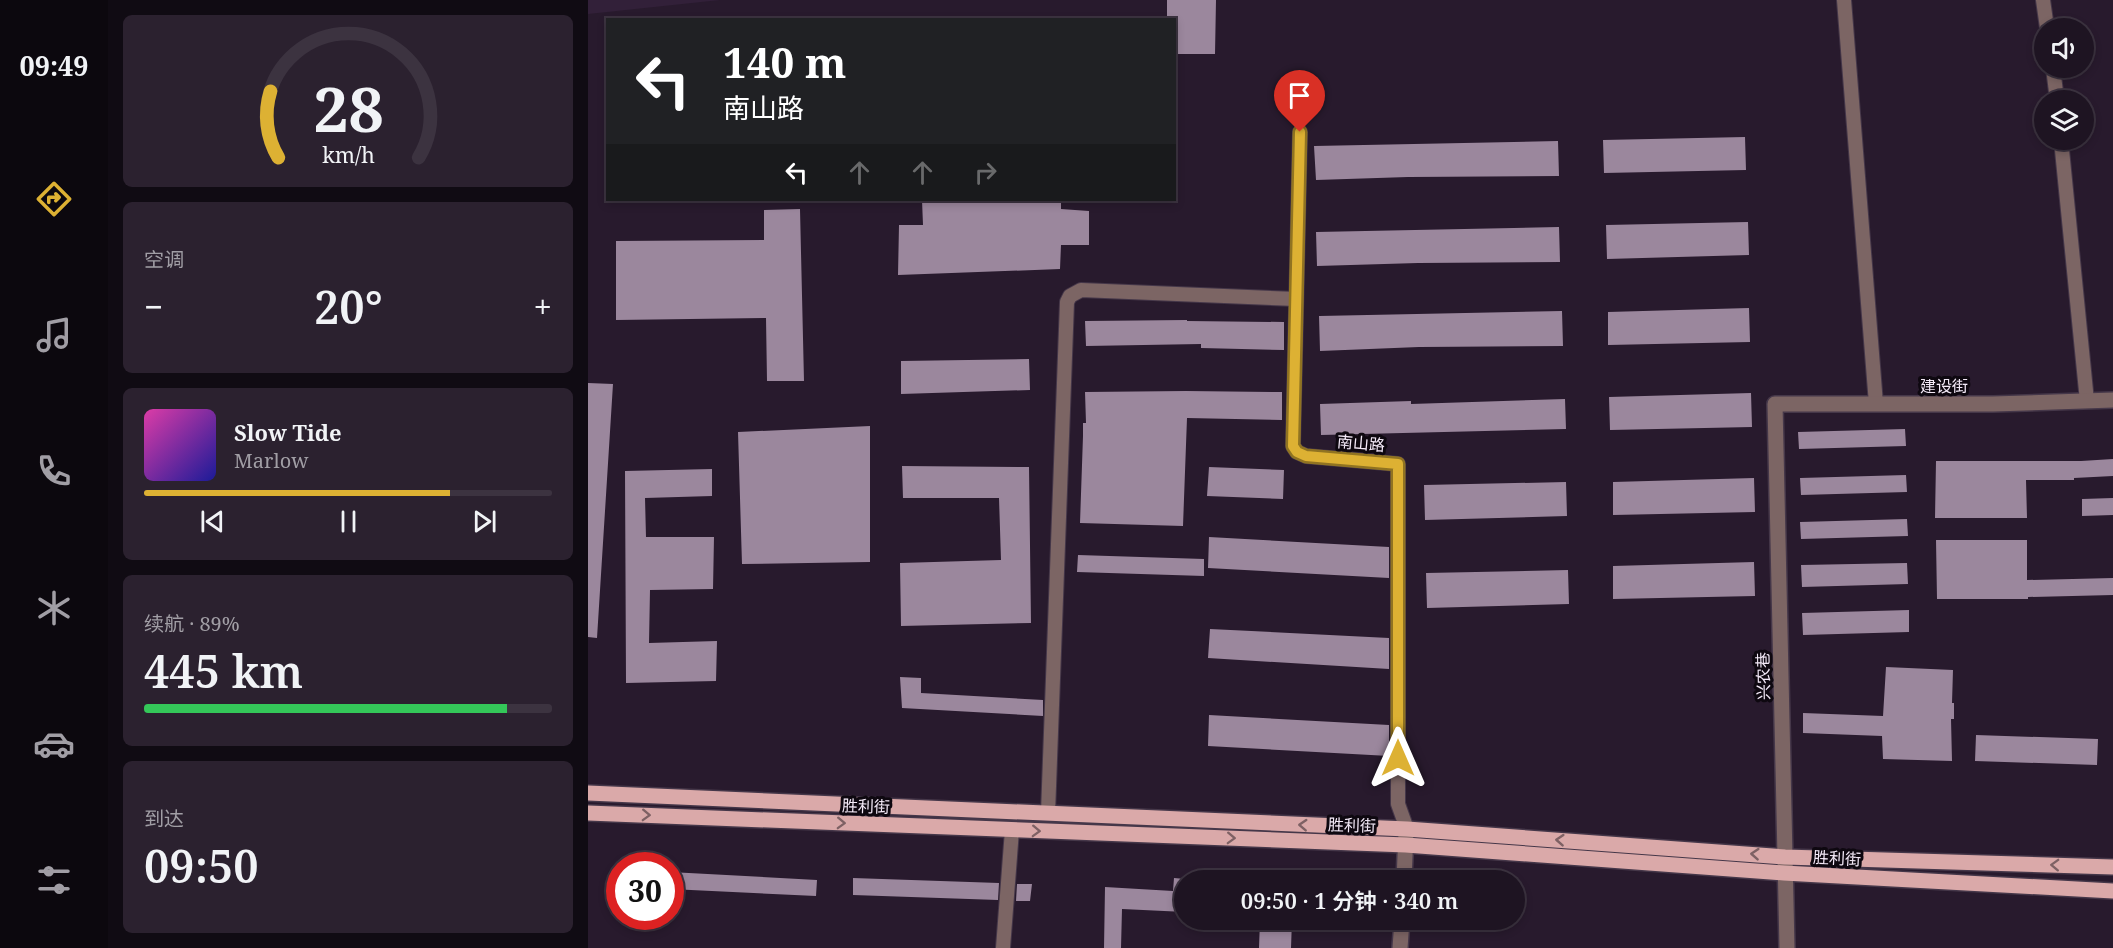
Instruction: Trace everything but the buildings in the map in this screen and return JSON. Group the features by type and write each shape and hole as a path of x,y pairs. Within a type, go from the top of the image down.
{"main road":[{"name":"胜利街","path":"588,793 1407,829 1785,857 2113,867"},
{"name":"胜利街","path":"588,813 1406,845 1784,873 2113,891"}],"street":[{"path":"1844,0 1876,404"},
{"path":"2043,0 2046,18"},
{"name":"南山路","path":"1300,132 1293,446 1297,452 1306,456 1398,464 1398,804 1407,829 1405,870"},
{"path":"2062,150 2087,401"},
{"path":"1048,813 1067,302 1070,296 1081,290 1296,299"},
{"name":"建设街","path":"1775,404 2113,400"},
{"name":"兴农巷","path":"1775,404 1787,948"},
{"path":"1003,948 1012,830"},
{"path":"1400,948 1401,930"}],"shaded area":[{"path":"588,0 720,0 588,14"}],"route":[{"path":"1300,132 1293,446 1297,452 1306,456 1398,464 1398,758"}]}
